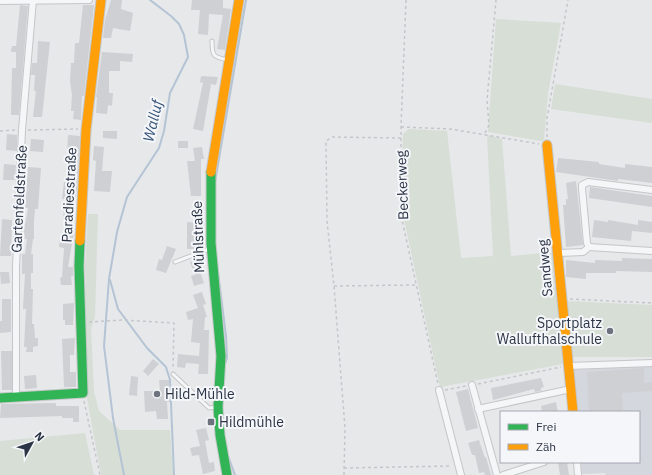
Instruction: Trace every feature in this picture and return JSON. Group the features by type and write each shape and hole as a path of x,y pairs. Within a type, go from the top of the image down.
{"street":[{"path":"0,1 89,0"},
{"name":"Paradiesstraße","path":"83,393 79,266 86,130 101,0"},
{"name":"Mühlstraße","path":"227,475 220,435 218,407 221,356 211,248 212,174 239,0"},
{"name":"Gartenfeldstraße","path":"16,398 16,267 22,130 33,1"},
{"name":"Sandweg","path":"547,145 573,411"},
{"path":"589,247 587,243 582,188 585,183 652,190"},
{"path":"560,253 583,252 589,247 652,251"},
{"path":"569,366 652,363"},
{"path":"472,385 497,475"},
{"path":"440,390 461,475"},
{"path":"478,409 571,390"},
{"path":"0,398 83,393"},
{"path":"503,475 541,463"},
{"path":"577,463 578,475"}],"lane":[{"path":"212,40 213,54 215,57 230,60"},
{"path":"175,262 211,248"},
{"path":"172,374 209,408 218,407"}],"path":[{"name":"Beckerweg","path":"406,0 401,127 401,214 415,285 440,390"},
{"path":"485,133 489,125 488,100 496,0"},
{"path":"401,127 450,128 547,145 547,118 568,0"},
{"path":"22,130 74,129"},
{"path":"0,131 10,130"},
{"path":"344,475 345,428 334,286 327,221 326,141 332,138 401,138"},
{"path":"334,286 415,285"},
{"path":"562,298 652,303"},
{"path":"81,322 123,320 174,322 172,374"},
{"path":"440,390 569,366"},
{"path":"83,393 100,475"},
{"path":"344,468 452,466 458,464"}],"shaded area":[{"path":"496,19 561,23 548,93 544,140 541,141 488,132"},
{"path":"555,84 652,99 652,123 551,109"},
{"path":"409,129 447,131 461,258 493,256 487,135 502,139 511,256 555,252 561,317 563,364 440,387 404,219 402,193 403,134"},
{"path":"88,214 98,214 95,316 91,329 94,391 99,411 120,430 170,430 173,475 101,475 87,398 85,268"},
{"name":"Sportplatz Wallufthalschule","path":"566,301 652,305 652,357 571,357"},
{"path":"652,366 652,475 606,475 605,473 582,474 581,463 640,463 640,411 575,411 570,370"},
{"path":"85,433 94,475 0,475 0,441"}],"building":[{"path":"111,0 122,0 121,9 133,13 130,31 113,28 111,38 103,38 105,20"},
{"path":"192,0 223,0 223,8 231,9 225,50 217,49 223,15 209,14 208,35 198,34 200,10 191,10"},
{"path":"20,5 28,6 19,115 11,115 12,68 16,68 16,52 11,52 12,46 16,46"},
{"path":"83,5 94,5 84,96 82,96 81,120 73,119 74,111 71,111 72,95 70,81 71,63 74,63 75,43 79,43"},
{"path":"38,41 50,42 42,117 33,117 36,91 34,91 35,75 31,75 32,63 37,63"},
{"path":"102,52 133,54 132,62 120,61 120,71 109,71 109,93 113,93 112,106 108,105 107,114 96,113 96,97"},
{"path":"201,76 218,77 216,85 211,84 203,131 193,129 203,83 200,82"},
{"path":"103,131 117,131 117,139 103,138"},
{"path":"7,134 17,135 17,151 6,150"},
{"path":"68,135 80,136 77,189 71,231 74,232 68,267 73,267 73,276 71,277 72,285 61,285 60,278 62,277 64,248 59,247 60,239 62,239 65,219 63,219 65,199 62,199 64,182 66,182"},
{"path":"31,139 44,140 43,152 30,151"},
{"path":"178,141 188,141 188,148 178,148"},
{"path":"94,146 104,147 102,171 112,171 110,192 94,191 96,161 93,160"},
{"path":"202,147 204,159 201,159 201,196 191,196 187,161 195,161 193,148"},
{"path":"558,158 599,162 599,164 625,168 625,164 652,167 652,183 618,179 618,181 556,172"},
{"path":"4,164 16,165 15,180 3,180"},
{"path":"28,167 41,168 38,209 35,209 34,239 31,254 33,254 33,273 31,273 31,289 33,289 32,324 34,324 35,338 38,338 38,346 33,347 33,352 26,352 27,347 24,347 26,309 23,309 25,274 22,274 22,254 25,254 27,239 25,239 24,230 28,208 25,208"},
{"path":"576,181 583,245 566,247 563,205 566,205 566,199 568,199 566,183"},
{"path":"590,187 652,196 652,207 589,198"},
{"path":"2,219 12,220 11,256 0,256"},
{"path":"594,220 608,222 608,220 638,225 638,220 652,222 652,233 632,231 631,241 592,237"},
{"path":"187,222 199,223 197,249 187,249"},
{"path":"167,246 176,249 166,273 156,270 159,259 162,260"},
{"path":"199,258 204,270 200,271 204,283 194,286 191,276 195,275 190,262"},
{"path":"622,258 652,259 652,272 616,271 616,273 586,273 586,279 566,277 566,260 595,263 595,260 622,261"},
{"path":"0,272 9,272 10,283 1,284"},
{"path":"202,292 206,304 203,305 207,317 205,317 204,330 209,330 208,374 198,374 199,364 186,363 185,368 177,367 178,354 199,356 200,343 191,342 193,319 188,320 186,312 198,308 193,295"},
{"path":"2,299 11,299 11,332 0,333 0,321 2,321"},
{"path":"74,303 73,325 65,325 65,320 63,320 63,304"},
{"path":"75,338 74,355 70,355 70,372 76,372 76,387 64,387 62,339"},
{"path":"1,351 12,351 12,390 2,390"},
{"path":"153,359 159,364 148,376 143,371"},
{"path":"644,368 644,383 652,382 652,391 622,393 623,411 589,411 587,372"},
{"path":"36,375 37,388 25,389 24,376"},
{"path":"131,376 138,377 137,396 129,395"},
{"path":"541,378 544,387 541,388 541,391 535,392 534,389 493,400 491,388"},
{"name":"Hild-Mühle","path":"159,380 169,380 170,402 167,402 168,419 157,419 156,411 145,412 144,391 160,391"},
{"path":"468,389 478,428 466,431 456,392"},
{"path":"556,402 558,411 542,411 541,406"},
{"path":"56,403 56,406 79,406 79,422 73,422 73,418 62,418 62,416 0,418 1,404"},
{"path":"206,428 209,440 205,441 209,463 214,462 215,471 203,474 199,455 192,456 190,448 200,446 196,430"},
{"path":"479,440 491,475 485,475 484,472 479,473 475,455 472,455 468,443"},
{"path":"558,463 567,463 569,475 560,475"}],"waterway":[{"name":"Walluf","path":"124,475 113,418 104,346 109,279 117,232 127,197 159,148 164,131 170,93 188,57 184,35 179,24 150,0"},
{"path":"215,182 246,0"},
{"path":"216,256 226,336 227,358 225,364"},
{"name":"Walluf","path":"110,280 118,309 147,348 166,367 170,380 174,475"},
{"path":"228,456 235,475"}],"traffic: fast":[{"path":"211,172 211,243 221,356 218,407 220,435 227,475"},
{"path":"0,398 83,393 79,266 80,241"}],"traffic: slow":[{"path":"80,241 86,130 101,0"},
{"path":"211,172 239,0"},
{"path":"547,145 573,411"}],"place":[{"name":"Sportplatz Wallufthalschule","path":"610,331"},
{"name":"Hild-Mühle","path":"157,394"},
{"name":"Hildmühle","path":"211,422"}]}
